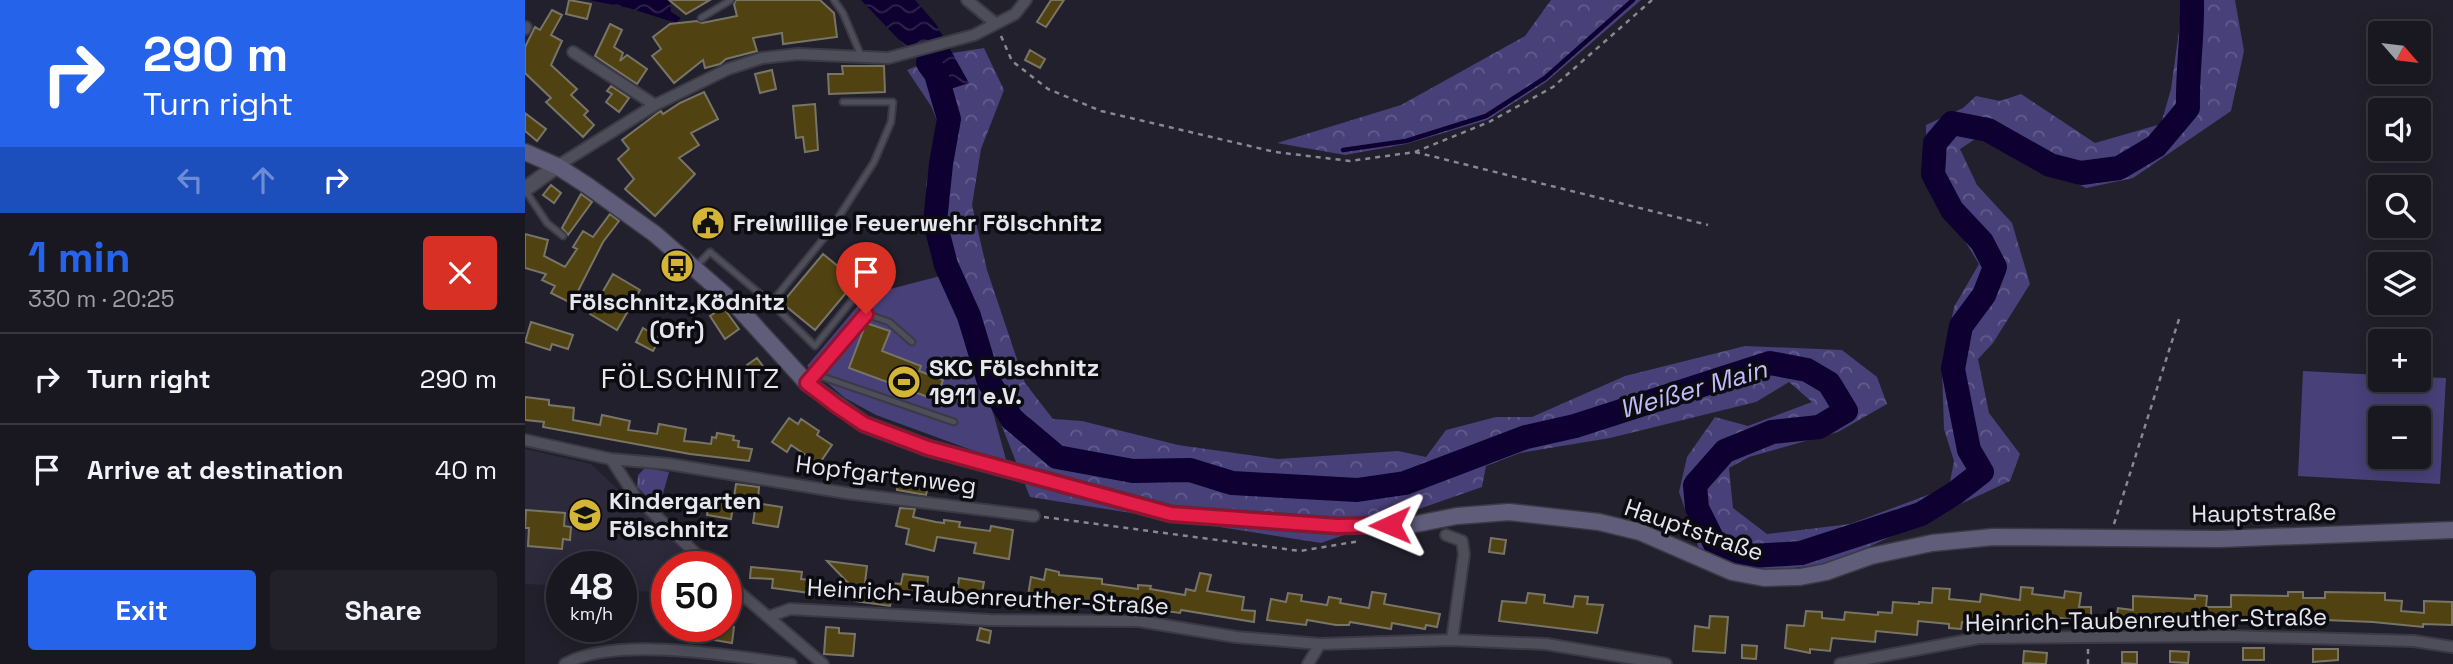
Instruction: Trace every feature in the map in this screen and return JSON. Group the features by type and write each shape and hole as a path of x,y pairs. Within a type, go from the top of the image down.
{"main road":[{"name":"Hauptstraße","path":"525,152 557,166 619,208 695,267 837,406 864,424 928,448 1171,514 1338,526 1416,524 1457,516 1509,512 1599,522 1640,532 1732,572 1763,578 1800,577 1826,572 1871,556 1932,543 1993,537 2219,539 2453,530"}],"street":[{"path":"967,0 995,23"},
{"path":"525,190 557,166 655,104 728,69 762,58 798,54 888,58 974,35 1015,14 1025,0"},
{"path":"573,52 655,104"},
{"name":"Hopfgartenweg","path":"525,440 611,460 669,464 846,493 1034,516"},
{"path":"611,460 635,496 694,551"},
{"path":"1446,534 1461,541 1464,554 1452,640"},
{"path":"742,595 823,664"},
{"name":"Heinrich-Taubenreuther-Straße","path":"768,617 790,609 990,620 1139,621 1236,637 1320,644 1452,640 1546,644 1666,664"},
{"name":"Heinrich-Taubenreuther-Straße","path":"1840,664 1979,638 2227,636 2414,641 2453,647"},
{"path":"1308,664 1320,644"},
{"path":"565,664 577,657 604,652 668,649 791,664"}],"lane":[{"path":"701,18 731,0"},
{"path":"834,0 848,23 862,58"},
{"path":"771,303 829,232 874,162 891,122 893,102 843,102"},
{"path":"525,190 547,223 563,236"},
{"path":"695,267 710,252 771,303 815,346 858,293"},
{"path":"912,342 889,322 866,314 810,379 954,422"}],"path":[{"path":"995,23 1012,61 1048,89 1101,111 1275,152 1350,161 1415,152 1489,122 1553,87 1652,0"},
{"path":"1415,152 1708,225"},
{"path":"2110,537 2179,319"},
{"path":"1034,516 1300,551 1364,541"}],"shaded area":[{"name":"Kindergarten Fölschnitz","path":"525,449 591,464 683,551 651,551 651,592 637,591 637,551 546,551 546,585 525,584"}],"green space":[{"path":"1551,0 1641,0 1546,82 1487,120 1406,144 1345,155 1277,143 1401,105 1525,36"},
{"path":"2180,0 2235,0 2244,51 2231,111 2133,178 2086,188 1980,136 1960,149 1977,185 2012,223 2030,284 1993,343 1978,359 1989,413 2020,454 2010,481 1834,563 1760,572 1705,566 1679,492 1687,457 1715,417 1748,426 1812,402 1789,382 1756,402 1610,438 1520,453 1486,466 1482,487 1321,543 1030,497 943,262 926,185 939,125 931,106 907,70 946,54 984,48 1004,90 981,149 972,205 987,270 1025,383 1053,419 1082,421 1178,445 1278,459 1398,451 1426,457 1446,430 1496,417 1532,417 1625,376 1745,346 1842,350 1877,377 1887,404 1838,432 1749,457 1729,468 1733,508 1767,534 1850,524 1949,487 1954,461 1944,429 1942,369 1954,307 1979,264 1926,178 1926,125 1963,108 1976,96 2000,101 2021,94 2095,143 2161,124 2171,89 2182,9"},
{"name":"SKC Fölschnitz 1911 e.V.","path":"944,275 994,416 1007,463 876,415 845,398 807,366 867,295"},
{"path":"2303,371 2368,374 2368,392 2431,392 2431,377 2446,378 2440,484 2298,476"},
{"path":"645,468 669,472 659,508 637,487 638,475"}],"water":[{"path":"589,0 670,0 671,12 681,18 676,23 629,8"},
{"path":"861,0 915,0 936,24 969,83 938,93 924,66"}],"building":[{"path":"569,0 591,4 587,19 566,14"},
{"path":"669,0 710,0 686,14"},
{"path":"736,0 820,0 834,13 837,37 783,44 782,33 753,38 757,51 705,68 703,60 674,83 652,56 661,49 653,37 670,24 697,21 702,23 737,16 734,4"},
{"path":"1051,0 1064,0 1046,27 1037,22"},
{"path":"552,10 562,15 551,35 562,41 551,65 577,89 571,95 588,111 584,115 594,125 583,137 546,102 551,98 525,73 525,47 535,27 540,30"},
{"path":"610,24 622,30 614,47 623,53 620,61 627,55 647,69 637,84 595,56"},
{"path":"1030,50 1045,59 1040,68 1025,60"},
{"path":"842,66 884,66 885,92 829,94 828,74 843,74"},
{"path":"772,70 776,89 760,93 755,74"},
{"path":"611,86 629,98 619,112 606,102 612,94 607,91"},
{"path":"704,92 718,119 691,133 699,145 679,158 695,174 655,216 625,189 634,179 618,159 629,149 622,140 659,112 663,114"},
{"path":"815,104 818,150 805,152 803,137 796,138 793,106"},
{"path":"525,113 546,129 537,141 525,131"},
{"path":"551,185 561,193 554,203 543,195"},
{"path":"581,194 592,202 568,235 562,228"},
{"path":"610,214 619,221 603,242 575,297 572,296 569,302 551,293 555,286 542,280 546,274 525,268 525,234 548,240 544,256 565,267 577,249 573,247 583,231 593,237"},
{"path":"823,254 856,281 815,330 782,303"},
{"path":"613,274 640,290 617,330 590,314"},
{"path":"723,307 739,329 725,339 710,316"},
{"path":"531,322 573,335 568,349 552,344 550,350 525,342"},
{"path":"866,323 890,331 882,351 921,366 919,371 943,380 936,400 849,368"},
{"path":"643,328 660,338 653,351 636,342"},
{"path":"757,358 765,369 755,376 747,365"},
{"path":"967,388 971,400 959,404 955,392"},
{"path":"525,397 549,400 549,405 574,408 573,420 600,425 602,415 630,421 628,430 657,434 659,424 686,429 684,441 711,444 712,437 716,438 717,433 734,436 733,440 739,441 738,447 752,449 749,461 690,454 543,427 544,422 525,420"},
{"path":"789,418 798,424 801,419 819,431 817,435 832,445 819,464 791,445 787,452 772,442"},
{"path":"899,480 928,485 926,495 897,490"},
{"path":"736,484 759,487 758,500 734,497"},
{"path":"710,496 734,501 731,519 707,515"},
{"path":"756,503 782,507 778,527 753,523"},
{"path":"900,508 915,509 913,517 944,523 944,520 960,522 959,527 990,531 991,526 1013,530 1009,559 974,553 976,543 937,537 934,551 906,544 909,529 896,526"},
{"path":"526,510 565,513 564,526 571,527 570,540 563,539 562,549 528,546"},
{"path":"1491,538 1506,540 1504,554 1489,552"},
{"path":"827,561 867,566 864,591 892,597 890,606 854,601 855,590"},
{"path":"751,567 802,572 801,579 811,580 810,593 772,588 773,579 750,578"},
{"path":"1046,569 1059,572 1059,575 1102,579 1102,584 1138,589 1138,585 1151,586 1150,589 1185,595 1186,589 1195,591 1200,573 1211,575 1207,591 1244,597 1242,610 1255,611 1254,622 1181,610 1180,613 1112,604 1112,608 1099,607 1100,602 1064,598 1063,603 1028,596 1031,577 1044,580"},
{"path":"903,574 928,577 927,588 944,591 941,603 891,595 892,583 901,584"},
{"path":"959,578 984,582 980,603 956,599"},
{"path":"2021,587 2033,588 2032,594 2064,598 2065,591 2081,593 2079,607 2091,607 2091,623 2047,616 2046,624 1962,622 1961,629 1949,628 1949,624 1918,621 1917,635 1876,631 1875,642 1832,638 1830,651 1810,649 1810,653 1785,648 1787,625 1804,626 1806,611 1822,612 1822,618 1844,620 1845,612 1878,615 1878,612 1892,613 1893,602 1932,603 1933,588 1950,589 1949,599 1980,602 1981,594 2020,600"},
{"path":"1372,592 1386,594 1384,604 1440,614 1437,627 1426,625 1425,629 1392,623 1391,629 1350,622 1349,625 1336,625 1307,620 1306,625 1267,620 1271,599 1286,602 1288,593 1302,595 1301,601 1327,605 1329,597 1341,599 1340,603 1369,608"},
{"path":"2288,592 2303,592 2303,598 2325,598 2325,592 2385,593 2385,600 2402,601 2401,611 2424,613 2424,601 2452,602 2452,625 2423,624 2423,627 2257,614 2257,617 2228,620 2162,617 2162,623 2116,621 2118,608 2133,610 2133,596 2195,599 2195,595 2207,596 2206,607 2231,607 2231,595 2288,596"},
{"path":"1528,593 1545,595 1544,603 1573,607 1575,596 1588,597 1587,604 1603,605 1597,633 1499,621 1502,601 1526,603"},
{"path":"1710,616 1728,617 1725,653 1693,651 1695,626 1709,628"},
{"path":"826,627 839,628 839,633 855,634 853,656 824,654"},
{"path":"980,628 991,631 989,643 977,640"},
{"path":"1742,645 1757,646 1756,659 1742,658"},
{"path":"2243,648 2264,648 2264,660 2243,660"},
{"path":"2313,649 2338,649 2338,660 2313,662"},
{"path":"2024,651 2047,653 2046,664 2023,663"},
{"path":"2170,651 2189,652 2188,663 2170,662"},
{"path":"2122,652 2137,652 2137,664 2122,663"}],"waterway":[{"path":"1343,150 1406,141 1486,116 1545,78 1633,0"},
{"name":"Weißer Main","path":"928,63 936,74 949,119 935,222 946,265 969,316 989,382 1012,419 1057,457 1133,471 1190,470 1232,483 1357,490 1405,483 1526,437 1575,426 1770,363 1807,370 1829,383 1846,411 1819,427 1772,432 1725,451 1695,485 1697,508 1715,544 1752,556 1801,553 1921,514 1982,472 1969,450 1953,369 1961,326 1984,295 1995,267 1982,242 1952,210 1933,174 1935,143 1952,123 1988,130 2050,165 2081,173 2119,168 2156,146 2188,108 2192,0"}],"place":[{"name":"Freiwillige Feuerwehr Fölschnitz","path":"708,223"},
{"name":"Fölschnitz,Ködnitz (Ofr)","path":"677,266"},
{"name":"SKC Fölschnitz 1911 e.V.","path":"904,382"},
{"name":"Kindergarten Fölschnitz","path":"585,515"}],"district":[{"name":"FÖLSCHNITZ","path":"691,378"}],"route":[{"path":"866,314 807,383 864,424 928,448 1171,514 1338,526 1390,525"}]}
